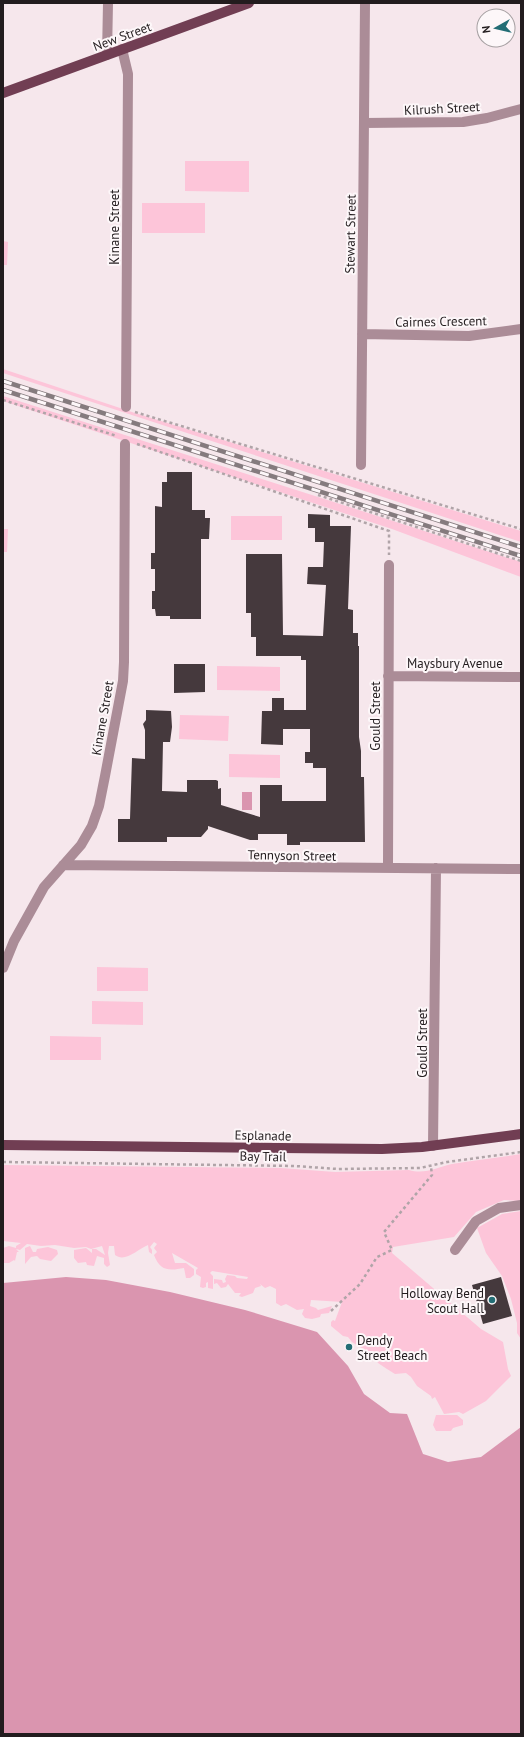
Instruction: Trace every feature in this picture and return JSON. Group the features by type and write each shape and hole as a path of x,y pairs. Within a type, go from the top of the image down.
{"main road":[{"name":"New Street","path":"3,93 250,3"},
{"name":"Esplanade","path":"3,1145 350,1150 433,1146 521,1134"}],"street":[{"path":"107,55 108,3"},
{"name":"Stewart Street","path":"361,465 365,3"},
{"name":"Kinane Street","path":"122,49 128,74 128,409"},
{"name":"Kilrush Street","path":"364,123 463,122 487,118 521,109"},
{"name":"Cairnes Crescent","path":"362,334 469,336 521,329"},
{"name":"Kinane Street","path":"3,968 14,941 44,887 87,836 99,806 123,681 125,650 126,441"},
{"name":"Gould Street","path":"388,867 388,676 390,565"},
{"name":"Maysbury Avenue","path":"388,676 521,677"},
{"name":"Tennyson Street","path":"63,865 364,869 388,867 521,868"},
{"name":"Gould Street","path":"433,1146 436,868"},
{"path":"455,1250 476,1221 499,1208 521,1205"}],"path":[{"path":"3,400 389,531 390,565"},
{"path":"128,409 521,529"},
{"path":"318,495 521,561"},
{"name":"Bay Trail","path":"3,1162 295,1166 338,1169 431,1167 447,1162 521,1152"},
{"path":"331,1311 360,1284 377,1257 392,1250 384,1232 432,1175 431,1167"}],"shaded area":[{"path":"185,161 249,161 249,192 185,191"},
{"path":"142,203 205,203 205,233 142,233"},
{"path":"3,241 8,242 7,265 3,265"},
{"path":"3,369 135,413 521,531 521,542 3,373"},
{"path":"3,396 521,562 521,577 392,529 3,401"},
{"path":"231,516 282,516 282,540 231,540"},
{"path":"3,529 8,529 7,552 3,552"},
{"path":"217,666 280,667 280,691 217,690"},
{"path":"180,715 229,716 228,741 179,739"},
{"path":"229,754 280,755 280,778 229,777"},
{"path":"242,792 252,792 252,810 242,810"},
{"path":"97,967 148,968 148,991 97,991"},
{"path":"92,1001 143,1002 143,1025 92,1024"},
{"path":"50,1036 101,1037 101,1060 50,1060"},
{"path":"521,1154 521,1201 504,1200 476,1212 454,1237 393,1247 392,1253 481,1329 503,1342 508,1369 511,1376 486,1401 463,1414 459,1412 444,1414 435,1397 432,1399 431,1396 417,1386 411,1377 406,1373 395,1374 387,1369 378,1363 374,1356 352,1342 348,1337 343,1336 331,1326 331,1322 333,1320 335,1321 342,1302 311,1300 310,1306 318,1310 332,1306 329,1313 321,1314 320,1317 312,1319 305,1318 302,1314 304,1309 297,1310 286,1304 281,1306 276,1303 276,1289 270,1286 265,1288 260,1284 261,1286 255,1288 253,1293 242,1297 239,1296 241,1293 235,1293 228,1284 226,1287 221,1288 217,1283 214,1284 214,1279 222,1280 223,1283 226,1282 225,1279 227,1275 247,1279 248,1277 212,1271 210,1273 213,1276 213,1289 208,1288 208,1282 206,1283 206,1287 203,1288 200,1287 201,1277 196,1274 196,1270 198,1268 172,1253 175,1263 186,1263 194,1269 194,1275 190,1278 186,1278 184,1268 166,1269 162,1267 154,1255 157,1252 154,1248 157,1244 154,1242 150,1247 152,1254 149,1252 148,1245 123,1257 115,1255 114,1246 109,1246 108,1253 110,1265 107,1267 104,1264 104,1258 97,1256 94,1266 87,1265 86,1262 78,1263 74,1258 74,1250 86,1248 92,1253 92,1249 96,1249 105,1255 102,1246 91,1249 86,1247 74,1248 55,1245 41,1246 27,1244 20,1250 16,1249 19,1252 17,1252 15,1261 3,1263 3,1248 9,1246 16,1248 16,1246 21,1243 3,1241 3,1165 281,1168 335,1172 409,1170 420,1172 452,1164"},
{"path":"521,1211 521,1339 517,1333 517,1323 511,1299 502,1276 486,1253 477,1228 502,1214"},
{"path":"30,1246 33,1252 36,1252 37,1249 48,1247 57,1250 58,1254 51,1261 40,1259 37,1256 31,1257 25,1264 25,1248"},
{"path":"66,1277 106,1280 170,1292 245,1310 317,1332 348,1366 364,1394 390,1413 407,1414 423,1454 448,1462 481,1457 521,1427 521,1734 3,1734 3,1283"},
{"path":"436,1415 457,1415 463,1420 463,1425 453,1428 451,1431 436,1431 433,1425"}],"building":[{"path":"167,472 192,472 192,510 205,510 205,518 210,518 209,539 201,539 201,619 170,619 170,616 156,616 155,609 152,609 152,591 155,591 155,569 151,569 151,553 155,553 155,506 162,507 162,482 167,482"},
{"path":"308,514 330,515 330,526 351,526 348,609 353,610 353,633 358,633 359,646 359,737 361,751 361,777 364,777 365,842 300,842 300,845 287,845 287,834 258,834 258,840 250,840 208,826 208,829 201,837 167,837 167,842 118,842 118,819 130,819 132,758 145,759 145,730 143,724 146,720 146,710 171,711 172,727 170,742 163,742 162,791 187,792 187,780 216,780 218,781 218,789 221,788 221,805 260,817 260,785 282,785 282,801 326,801 326,768 313,768 313,763 305,763 305,752 310,752 310,729 283,729 283,745 261,744 262,711 272,711 272,698 284,698 284,710 306,710 306,660 301,660 301,656 256,656 256,637 251,637 251,613 246,613 246,554 282,554 283,635 323,636 326,585 307,584 308,567 323,567 324,542 315,542 315,528 308,528"},
{"path":"174,664 205,664 205,692 174,693"},
{"name":"Holloway Bend Scout Hall","path":"501,1277 512,1316 483,1324 472,1285"}],"railway":[{"path":"3,381 521,547"},
{"path":"3,390 521,556"}],"place":[{"name":"Holloway Bend Scout Hall","path":"492,1300"},
{"name":"Dendy Street Beach","path":"349,1347"}]}
